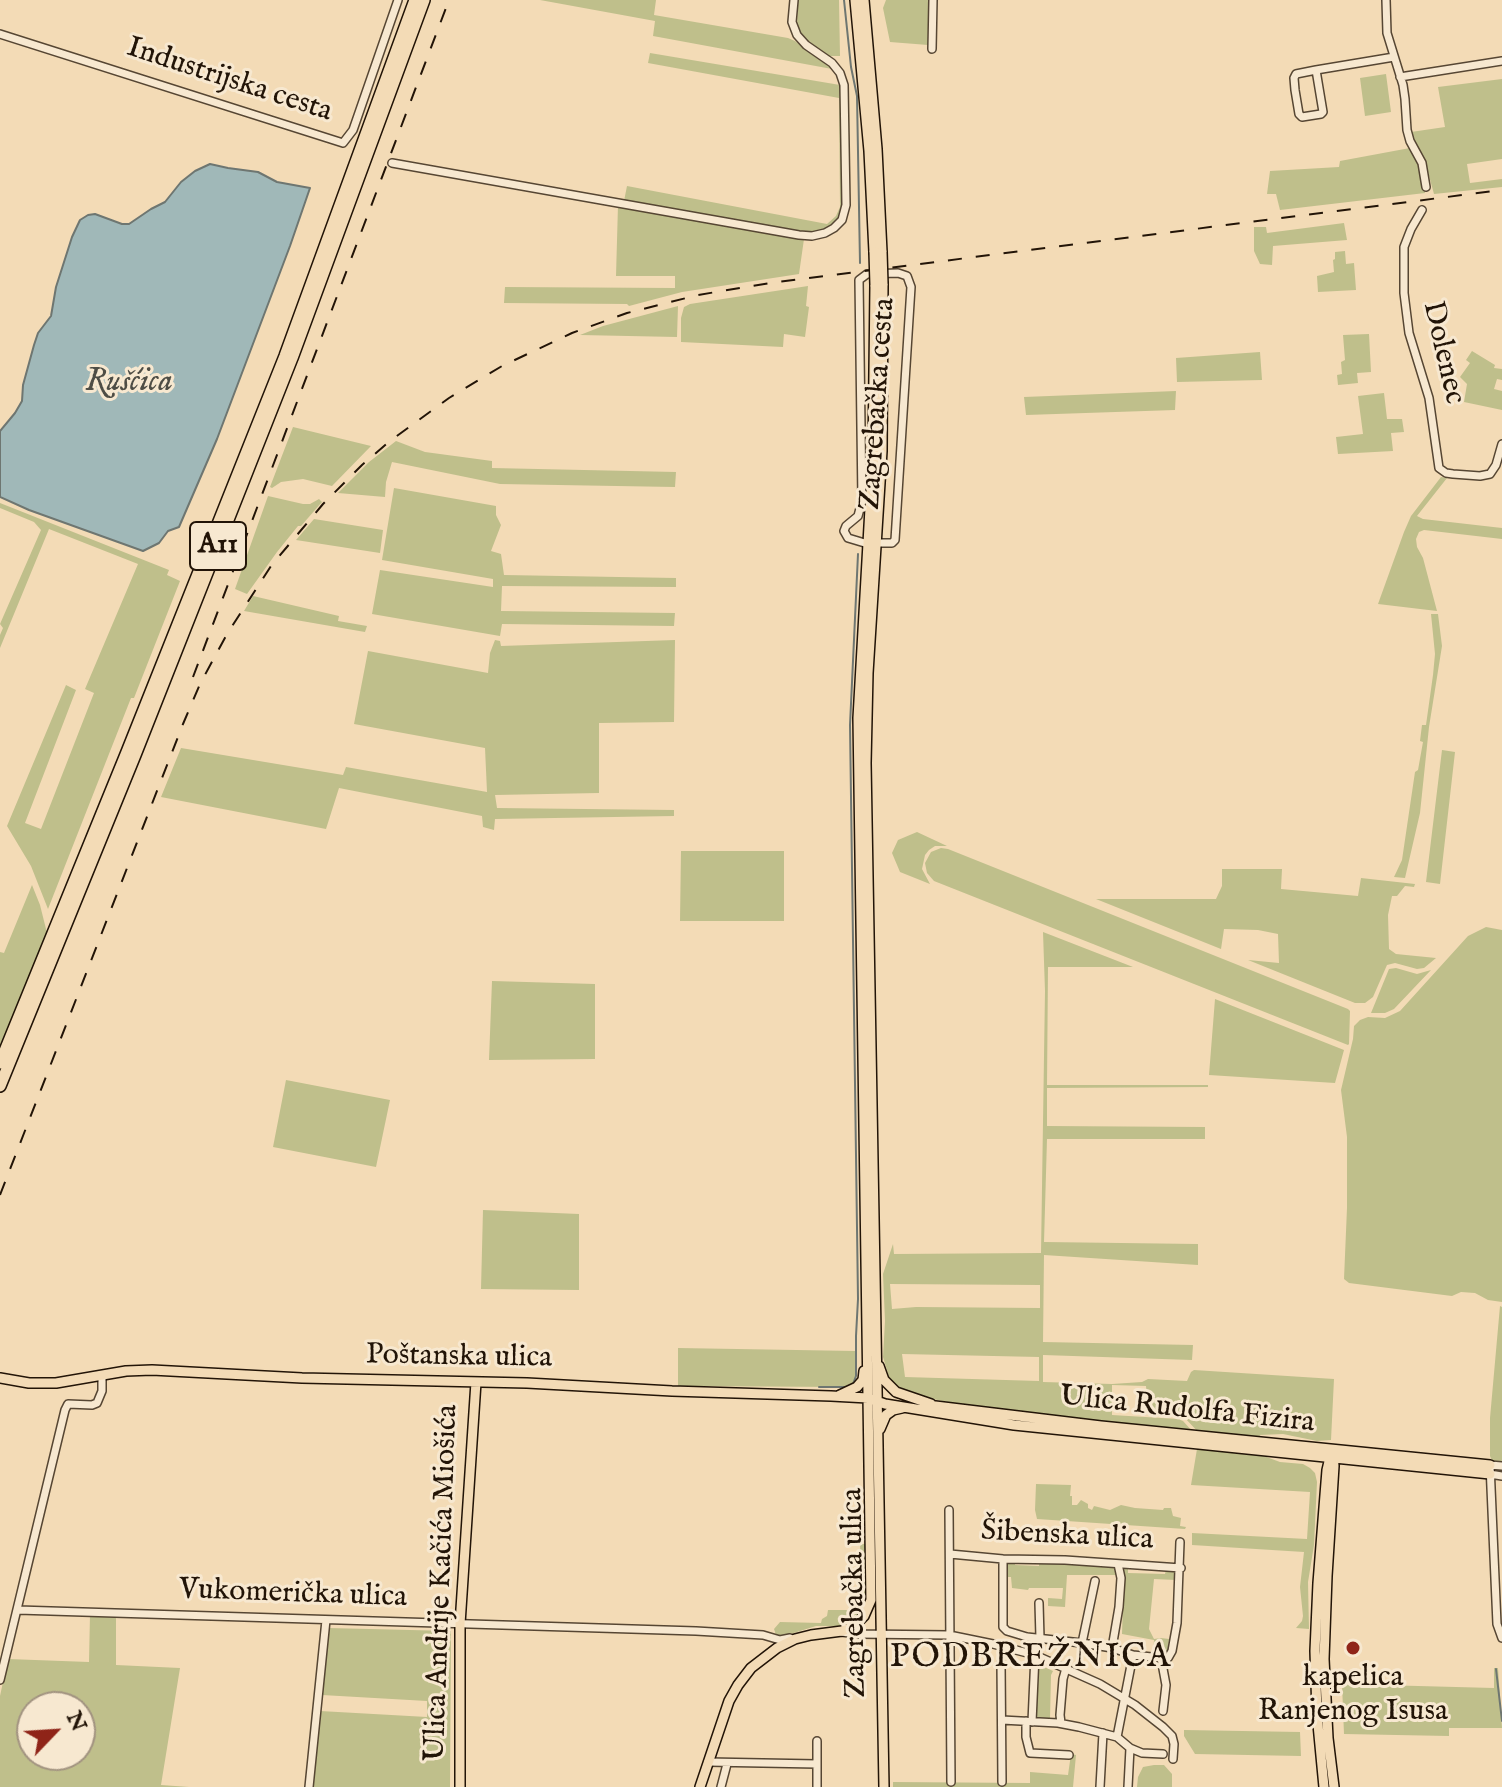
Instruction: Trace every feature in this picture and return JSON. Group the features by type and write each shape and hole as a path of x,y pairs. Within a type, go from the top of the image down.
{"highway":[{"name":"A11","path":"0,1063 285,356 415,0"},
{"name":"A11","path":"0,1086 292,358 424,0"}],"main road":[{"name":"Zagrebačka cesta","path":"855,0 878,252"},
{"name":"Zagrebačka cesta","path":"866,3 877,149 879,284 866,763 872,1352"},
{"name":"Zagrebačka cesta","path":"872,543 863,613 858,718 872,1352"},
{"path":"831,1396 850,1392 860,1384 872,1352"},
{"path":"872,1352 874,1399"},
{"path":"872,1352 890,1387 900,1394 934,1406"},
{"name":"Poštanska ulica","path":"0,1378 41,1384 152,1370 874,1399"},
{"name":"Ulica Andrije Kačića Miošića","path":"460,1787 460,1624 476,1382"},
{"name":"Ulica Rudolfa Fizira","path":"874,1399 1332,1456 1490,1470"},
{"name":"Ulica Rudolfa Fizira","path":"874,1399 1014,1425 1301,1456 1490,1470"},
{"name":"Zagrebačka ulica","path":"874,1399 884,1787"},
{"name":"Zagrebačka ulica","path":"839,1631 858,1623 869,1608 872,1594 874,1399"},
{"path":"877,1439 886,1415 905,1407"},
{"path":"1301,1456 1314,1462 1321,1470 1329,1497"},
{"path":"1332,1456 1324,1659 1334,1787"},
{"path":"1324,1787 1315,1651 1318,1583 1329,1497 1339,1470 1354,1461"},
{"path":"871,1568 876,1623 881,1634"},
{"path":"700,1787 729,1701 745,1675 777,1648 806,1636 839,1631"}],"street":[{"name":"Industrijska cesta","path":"0,34 343,143 353,130 398,0"},
{"path":"392,163 799,235 825,233 842,220 846,205 844,85 832,63 797,35 792,22 794,0"},
{"path":"932,49 933,0"},
{"path":"1386,0 1387,33 1405,99 1407,130 1422,163 1426,187"},
{"path":"1316,70 1323,112 1302,117 1299,114 1295,76 1298,73 1316,70 1394,57"},
{"path":"1400,77 1502,61"},
{"name":"Dolenec","path":"1422,210 1407,238 1403,256 1404,293 1409,333 1429,398 1439,468 1446,473 1490,474 1495,469 1502,444"},
{"name":"Zagrebačka cesta","path":"898,273 907,276 911,287 895,540 872,543 848,538 844,531 858,516 862,501 859,280 867,274 898,273"},
{"path":"0,1680 65,1410 68,1404 97,1403 102,1391 102,1375"},
{"name":"Ulica Rudolfa Fizira","path":"1490,1470 1502,1466"},
{"path":"1490,1470 1497,1624 1502,1638"},
{"name":"Ulica Rudolfa Fizira","path":"1490,1470 1502,1476"},
{"path":"949,1510 951,1782"},
{"path":"1003,1559 1003,1627 1007,1631 1027,1637 1112,1648 1133,1655 1168,1658 1177,1623 1180,1542"},
{"name":"Šibenska ulica","path":"950,1554 1181,1568"},
{"path":"1112,1648 1119,1607 1121,1578 1118,1564"},
{"path":"1082,1643 1095,1581"},
{"path":"1039,1603 1040,1638 1035,1655 1026,1737 1030,1753 1069,1755"},
{"name":"Vukomerička ulica","path":"18,1610 702,1631 769,1636 780,1640 806,1636"},
{"path":"309,1787 326,1620"},
{"path":"839,1631 851,1634 949,1635 1035,1655 1135,1705 1174,1740 1173,1759"},
{"path":"1117,1737 1133,1655"},
{"path":"1161,1658 1166,1685 1163,1711"},
{"path":"1001,1663 1002,1782"},
{"path":"1061,1723 1066,1668"},
{"path":"1002,1720 1061,1723 1117,1737 1130,1748 1147,1754 1163,1754"},
{"path":"1100,1787 1103,1733"},
{"path":"817,1741 817,1787"},
{"path":"1128,1787 1130,1748"},
{"path":"708,1762 817,1764"},
{"path":"721,1787 727,1764"}],"green space":[{"path":"540,0 656,0 654,15 788,38 832,69 653,36 655,21"},
{"path":"798,0 839,0 840,56 828,56 803,37 797,26"},
{"path":"886,0 929,0 928,45 890,42 883,8"},
{"path":"650,53 840,85 843,207 832,226 809,233 624,201 627,186 827,224 840,207 839,98 648,63"},
{"path":"1386,74 1391,112 1365,116 1360,78"},
{"path":"1502,79 1502,159 1467,164 1470,183 1502,179 1502,187 1434,194 1426,165 1411,132 1445,127 1438,87"},
{"path":"1410,148 1421,166 1425,193 1280,210 1276,194 1267,194 1270,171 1339,167 1340,161"},
{"path":"618,205 804,239 799,274 682,292 629,306 504,303 505,287 675,288 675,276 616,276"},
{"path":"1344,223 1347,240 1273,246 1272,265 1260,264 1254,251 1254,227 1266,227 1267,233"},
{"path":"1345,251 1346,264 1354,263 1356,290 1318,292 1317,276 1334,272 1335,252"},
{"path":"808,286 805,337 784,334 783,347 681,342 681,318 684,307 690,304"},
{"path":"678,306 677,337 580,335 603,326"},
{"path":"1369,334 1371,372 1357,373 1358,383 1338,385 1337,375 1342,374 1341,362 1345,360 1343,335"},
{"path":"1472,351 1495,365 1494,368 1502,369 1502,380 1497,379 1494,389 1502,391 1502,410 1464,402 1467,384 1460,377 1470,363 1466,360"},
{"path":"1260,352 1262,380 1177,382 1176,358"},
{"path":"1176,391 1175,410 1026,415 1024,397"},
{"path":"1384,393 1387,419 1402,419 1404,432 1391,433 1393,451 1338,454 1336,437 1363,434 1358,396"},
{"path":"293,427 371,446 332,486 303,479 281,482 272,488"},
{"path":"396,441 425,452 492,461 492,468 676,472 675,487 500,484 392,462 385,497 338,493"},
{"path":"1441,477 1447,478 1417,516 1502,528 1502,539 1424,530 1419,532 1417,547 1423,558 1437,611 1378,604 1411,516"},
{"path":"394,488 496,506 501,525 491,551 501,554 504,575 676,578 676,587 502,586 501,611 675,613 674,626 502,624 500,636 372,614 380,570 493,587 493,579 382,560"},
{"path":"268,496 303,504 319,499 322,502 298,526 247,594 235,589"},
{"path":"0,503 169,570 167,575 180,581 48,909 31,866 7,826 66,685 76,690 25,823 41,829 94,693 85,689 138,564 49,529 0,648 3,628 0,624 41,530 34,522 0,508"},
{"path":"314,519 383,530 380,553 296,540"},
{"path":"253,596 339,616 338,621 367,626 365,632 244,611"},
{"path":"1431,614 1438,614 1442,646 1420,813 1405,878 1394,877 1402,860 1415,772 1423,742 1420,741 1422,725 1426,725 1435,654"},
{"path":"495,640 500,641 501,646 675,640 674,722 599,723 599,793 495,795 497,808 674,810 674,816 495,819 494,830 483,827 482,816 339,788 326,829 161,797 181,748 343,775 346,767 487,792 485,748 354,724 368,651 488,673"},
{"path":"1442,750 1455,752 1440,884 1426,882"},
{"path":"917,832 947,846 935,846 925,855 922,869 930,884 900,872 892,853 898,840"},
{"path":"941,848 1348,1009 1349,1044 934,881 927,873 925,863 931,852"},
{"path":"681,851 784,851 784,921 680,921"},
{"path":"1222,869 1282,869 1281,889 1358,896 1361,878 1415,884 1414,887 1405,886 1397,896 1392,896 1388,915 1389,949 1396,954 1436,958 1424,968 1417,969 1395,963 1387,965 1373,997 1365,1003 1355,1003 1248,960 1279,963 1278,934 1224,929 1221,949 1096,899 1216,899 1222,886"},
{"path":"32,885 47,933 0,1050 0,952 4,953"},
{"path":"1486,927 1502,930 1502,1302 1488,1300 1475,1293 1461,1292 1452,1296 1349,1283 1344,1279 1347,1137 1341,1090 1354,1026 1368,1017 1385,1018 1400,1011 1468,936"},
{"path":"1043,932 1133,967 1048,967 1047,1085 1208,1087 1047,1088 1047,1126 1205,1127 1205,1139 1047,1139 1044,1242 1198,1244 1198,1265 1044,1255 1043,1342 1193,1345 1192,1360 1043,1355 1043,1382 1112,1384 1148,1379 1187,1381 1194,1370 1334,1379 1331,1440 1317,1441 1283,1434 1260,1435 1259,1440 1200,1434 1184,1417 1153,1416 1148,1410 1146,1386 1112,1385 1112,1415 1178,1419 1193,1432 982,1409 913,1395 898,1389 889,1377 883,1357 883,1274 893,1244 894,1254 1041,1253","holes":["890,1284 1040,1285 1040,1308 892,1309","902,1354 1039,1357 1039,1381 905,1377"]},
{"path":"1389,969 1417,974 1431,970 1394,1009 1371,1013"},
{"path":"492,981 595,984 595,1059 489,1060"},
{"path":"1215,999 1344,1050 1335,1083 1209,1075"},
{"path":"286,1080 390,1100 376,1167 273,1147"},
{"path":"483,1210 579,1214 579,1290 481,1289"},
{"path":"1500,1306 1502,1464 1493,1463 1490,1456 1490,1418"},
{"path":"678,1348 855,1351 855,1380 851,1385 842,1387 678,1386"},
{"path":"1197,1449 1261,1455 1280,1462 1303,1464 1315,1473 1314,1545 1308,1582 1309,1629 1296,1628 1303,1616 1300,1587 1304,1552 1192,1545 1192,1533 1307,1539 1310,1492 1191,1485"},
{"path":"1036,1484 1071,1485 1072,1505 1077,1505 1081,1500 1092,1510 1094,1506 1110,1510 1121,1505 1163,1510 1171,1508 1173,1516 1181,1518 1180,1526 1186,1527 1037,1519"},
{"path":"860,1544 866,1544 866,1596 862,1611 855,1620 842,1626 816,1626 784,1636 776,1635 774,1629 780,1622 821,1623 828,1610 854,1610 859,1606 864,1600 864,1566 861,1566"},
{"path":"1008,1561 1015,1561 1015,1565 1039,1566 1039,1562 1110,1567 1114,1568 1116,1575 1067,1575 1065,1607 1048,1606 1048,1598 1062,1599 1063,1588 1012,1588 1011,1577 1005,1577"},
{"path":"1126,1568 1128,1573 1175,1572 1176,1580 1154,1579 1149,1629 1154,1639 1169,1639 1165,1653 1153,1653 1154,1640 1122,1634"},
{"path":"90,1615 116,1616 116,1665 180,1668 161,1785 189,1787 0,1787 0,1696 8,1659 89,1662"},
{"path":"328,1628 451,1631 450,1787 312,1787 320,1711 427,1717 427,1701 322,1695"},
{"path":"1040,1665 1053,1671 1050,1719 1038,1718 1035,1713"},
{"path":"1494,1668 1498,1668 1502,1728 1449,1728 1449,1736 1344,1734 1342,1684 1494,1688"},
{"path":"1184,1730 1300,1732 1301,1756 1195,1754 1184,1736"},
{"path":"1071,1754 1076,1755 1073,1787 893,1787 893,1782 1030,1783 1030,1772 1068,1775"},
{"path":"1164,1765 1172,1774 1172,1787 1137,1787 1143,1767"}],"water":[{"name":"Rušćica","path":"210,164 258,172 277,182 310,188 217,439 179,527 168,531 159,543 143,551 0,497 0,431 22,401 34,345 38,333 51,316 56,287 80,220 95,214 129,224 165,202 181,182"}],"waterway":[{"path":"844,0 857,96 860,263"},
{"path":"853,1384 856,1376 858,1299 850,725 858,554"},
{"path":"819,1387 848,1387"},
{"path":"1496,1669 1502,1721"}],"railway":[{"path":"193,677 449,0"},
{"path":"0,1195 183,724 227,634 271,566 323,504 390,441 449,398 502,366 572,333 627,313 698,295 770,283 1502,190"}],"place":[{"name":"kapelica Ranjenog Isusa","path":"1353,1648"}],"district":[{"name":"PODBREŽNICA","path":"1031,1659"}]}
